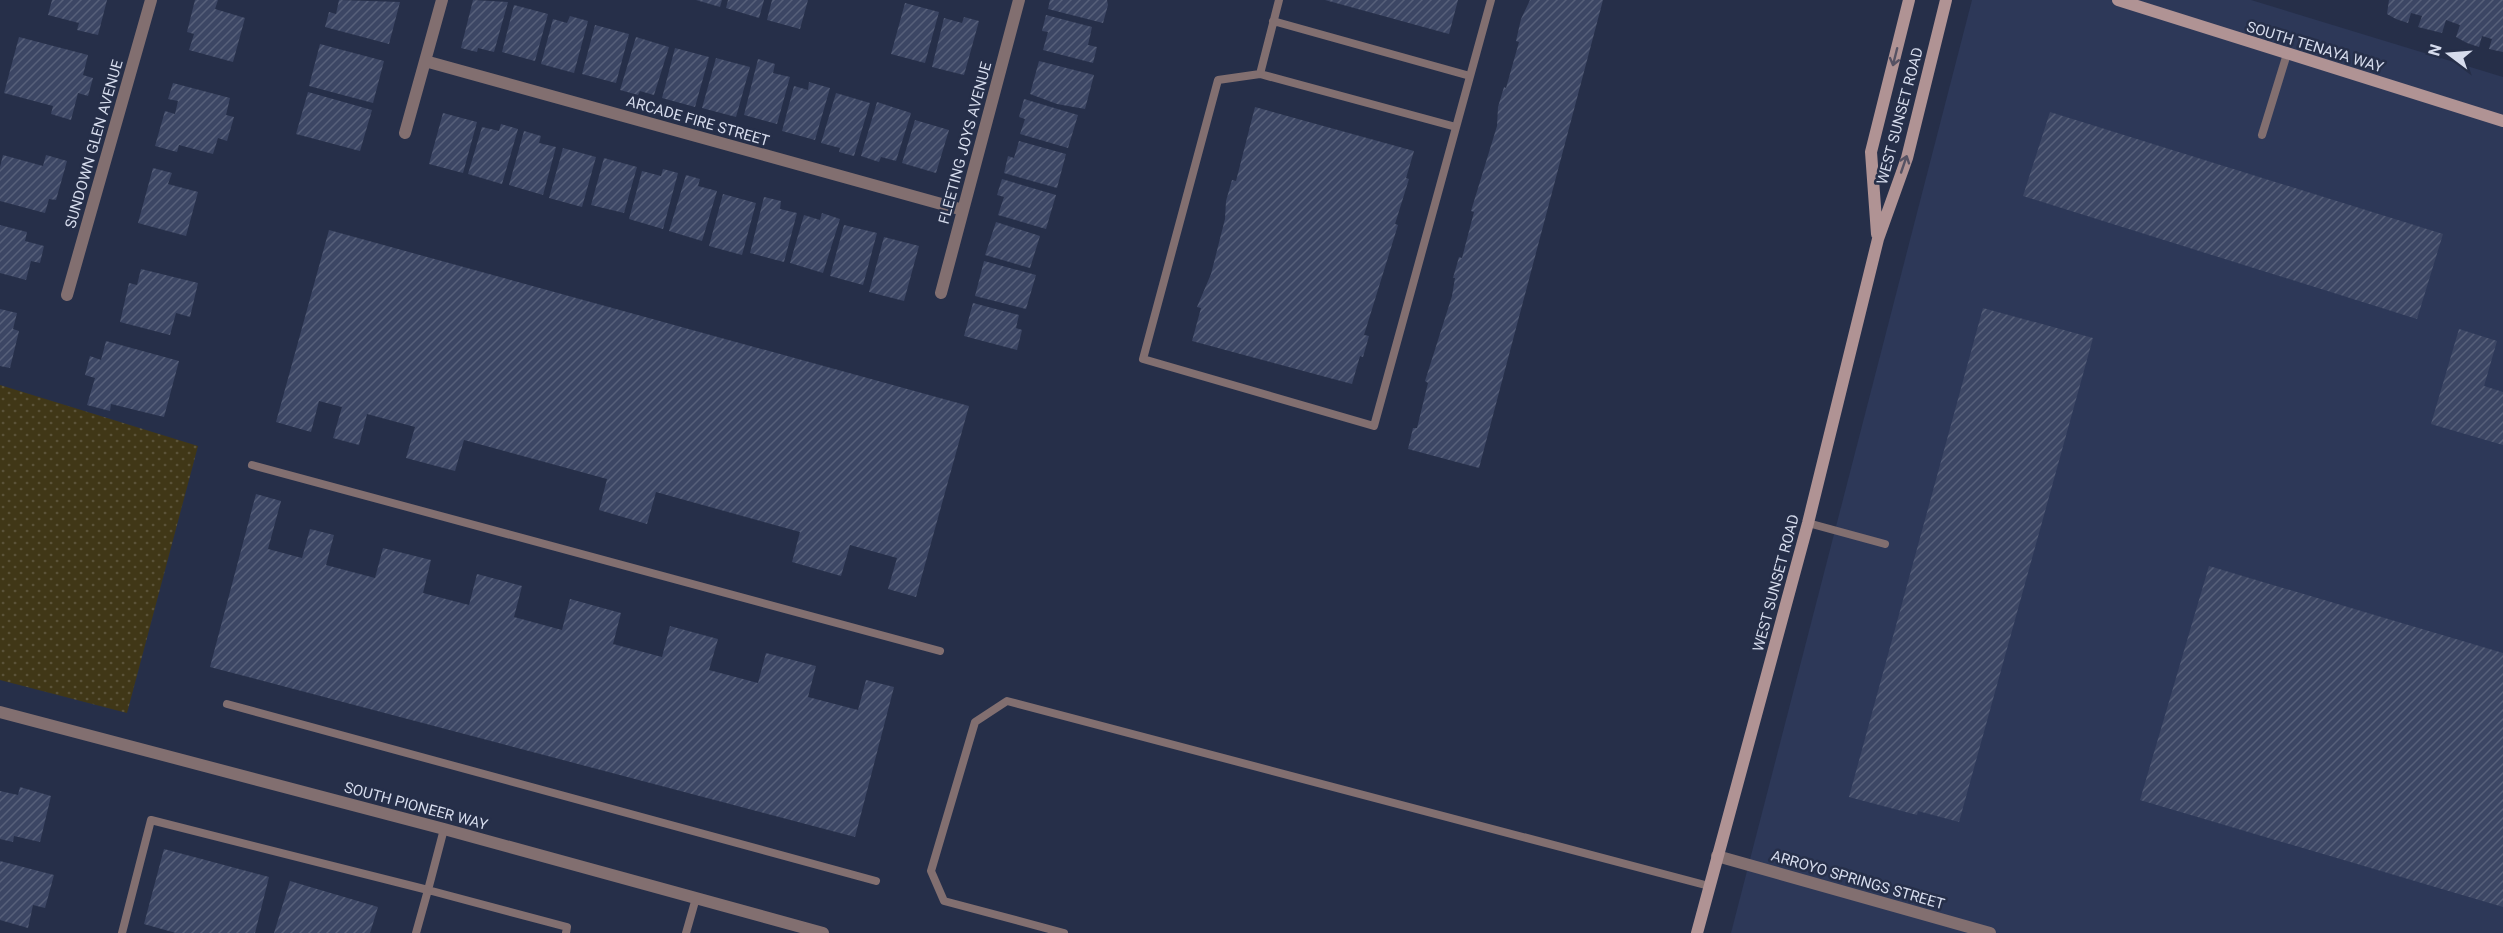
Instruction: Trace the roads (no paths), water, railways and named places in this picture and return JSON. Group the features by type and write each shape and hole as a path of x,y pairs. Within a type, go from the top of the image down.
{"main road":[{"name":"WEST SUNSET ROAD","path":"1878,239 1871,152 1910,0"},
{"name":"WEST SUNSET ROAD","path":"1697,933 1808,523 1878,239 1907,158 1946,0"},
{"name":"SOUTH TENAYA WAY","path":"2118,0 2503,121"}],"street":[{"name":"SUNDOWN GLEN AVENUE","path":"67,295 151,0"},
{"path":"405,133 442,0"},
{"name":"FLEETING JOYS AVENUE","path":"940,293 1019,0"},
{"name":"ARCADE FIRE STREET","path":"425,61 963,210"},
{"name":"SOUTH PIONEER WAY","path":"0,712 444,829 823,933"},
{"name":"ARROYO SPRINGS STREET","path":"1717,856 1990,933"}],"lane":[{"path":"1260,74 1279,0"},
{"path":"1456,127 1260,74 1218,80 1143,360 1374,426 1491,0"},
{"path":"1273,21 1470,76"},
{"path":"2262,135 2287,54"},
{"path":"252,465 940,651"},
{"path":"1808,523 1885,544"},
{"path":"1064,933 944,901 931,871 975,722 1006,701 1709,886"},
{"path":"226,704 876,880"},
{"path":"122,933 151,820 567,927 566,933"},
{"path":"416,933 444,829"},
{"path":"686,933 696,898"}]}
